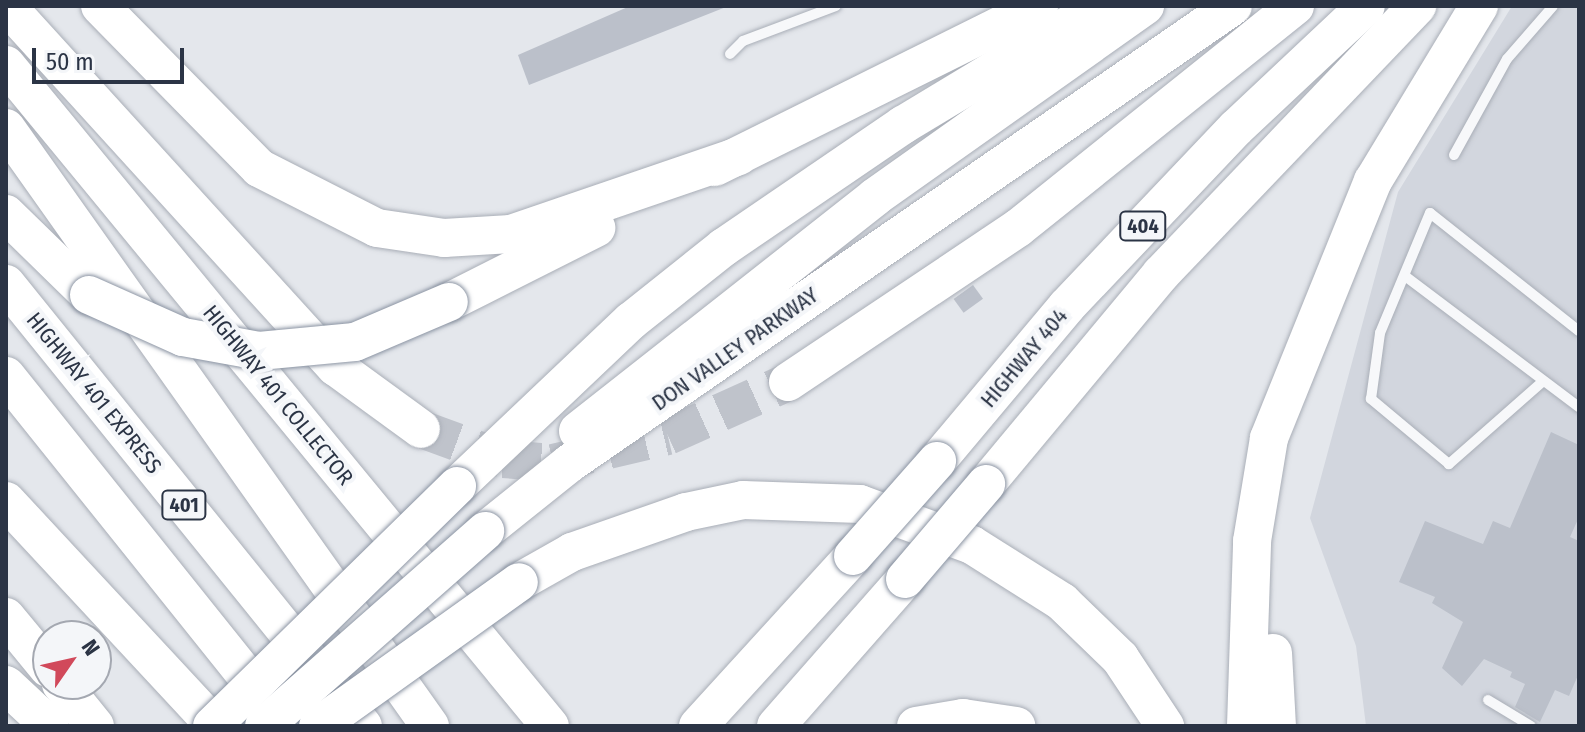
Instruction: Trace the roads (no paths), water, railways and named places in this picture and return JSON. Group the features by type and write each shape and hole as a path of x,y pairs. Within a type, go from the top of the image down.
{"highway":[{"path":"7,6 316,347 421,429"},
{"path":"100,6 259,168 311,201 377,228 444,238 511,234 739,156"},
{"path":"6,214 89,295 183,337 259,351 355,342 449,302 1039,6"},
{"path":"6,501 213,726 457,486 631,321 724,247 891,133 1100,6"},
{"path":"485,531 559,446 681,345 1145,6"},
{"name":"DON VALLEY PARKWAY","path":"264,726 485,531 583,454 1233,6"},
{"path":"788,382 1018,228 1295,6"},
{"name":"HIGHWAY 404","path":"698,726 937,461 1077,295 1236,128 1366,6"},
{"name":"404","path":"776,726 986,484 1161,274 1417,6"},
{"path":"1246,726 1252,541 1269,438 1373,181 1479,6"},
{"name":"HIGHWAY 401 COLLECTOR","path":"6,65 550,726"},
{"path":"6,128 430,726"},
{"name":"HIGHWAY 401 EXPRESS","path":"6,284 363,726"},
{"path":"1277,726 1274,534 1298,385 1322,304"},
{"name":"401","path":"6,376 286,726"},
{"path":"351,483 579,726"},
{"path":"318,726 519,582 641,524 743,500 802,498 860,504 918,521 1018,572 1094,629 1165,726"},
{"path":"1018,572 1106,667 1140,726"},
{"path":"6,617 32,649"},
{"path":"6,685 50,726"},
{"path":"74,700 95,726"},
{"path":"916,726 963,718 1016,726"}],"lane":[{"path":"730,54 743,41 836,6"},
{"path":"1454,155 1507,59 1553,6"},
{"path":"1541,383 1449,464 1371,399 1380,333 1430,213 1579,331"},
{"path":"1405,276 1541,383 1579,407"},
{"path":"1488,700 1531,726"}],"tunnel":[{"path":"421,429 503,459 553,463 668,436 788,382"}]}
